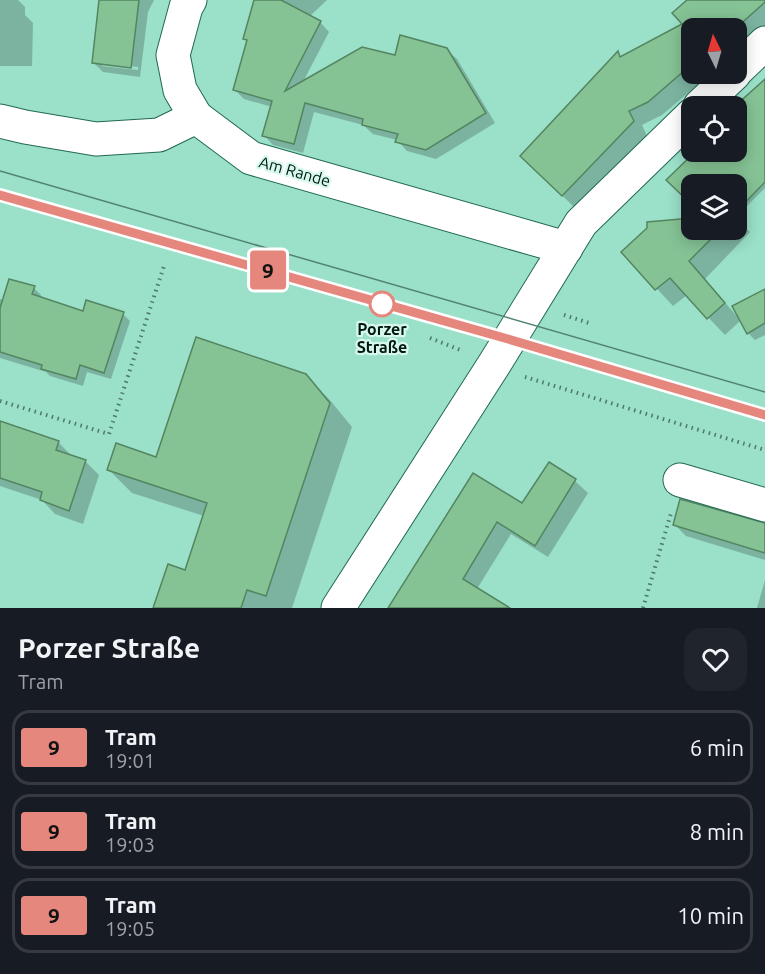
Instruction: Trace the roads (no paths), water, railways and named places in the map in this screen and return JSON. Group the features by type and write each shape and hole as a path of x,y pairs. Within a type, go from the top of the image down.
{"street":[{"path":"0,121 25,128 96,139 159,135 196,117 180,90 173,55 190,0"},
{"path":"747,60 765,43"},
{"path":"710,96 723,84"},
{"name":"Am Rande","path":"196,117 251,158 566,248"},
{"path":"338,608 581,224 681,126"},
{"path":"680,480 765,505"}],"tram line":[{"path":"0,171 765,392"},
{"path":"0,195 508,339 765,415"},
{"name":"9","path":"0,195 192,248 765,415"}],"place":[{"name":"Porzer Straße","path":"382,304"}]}
